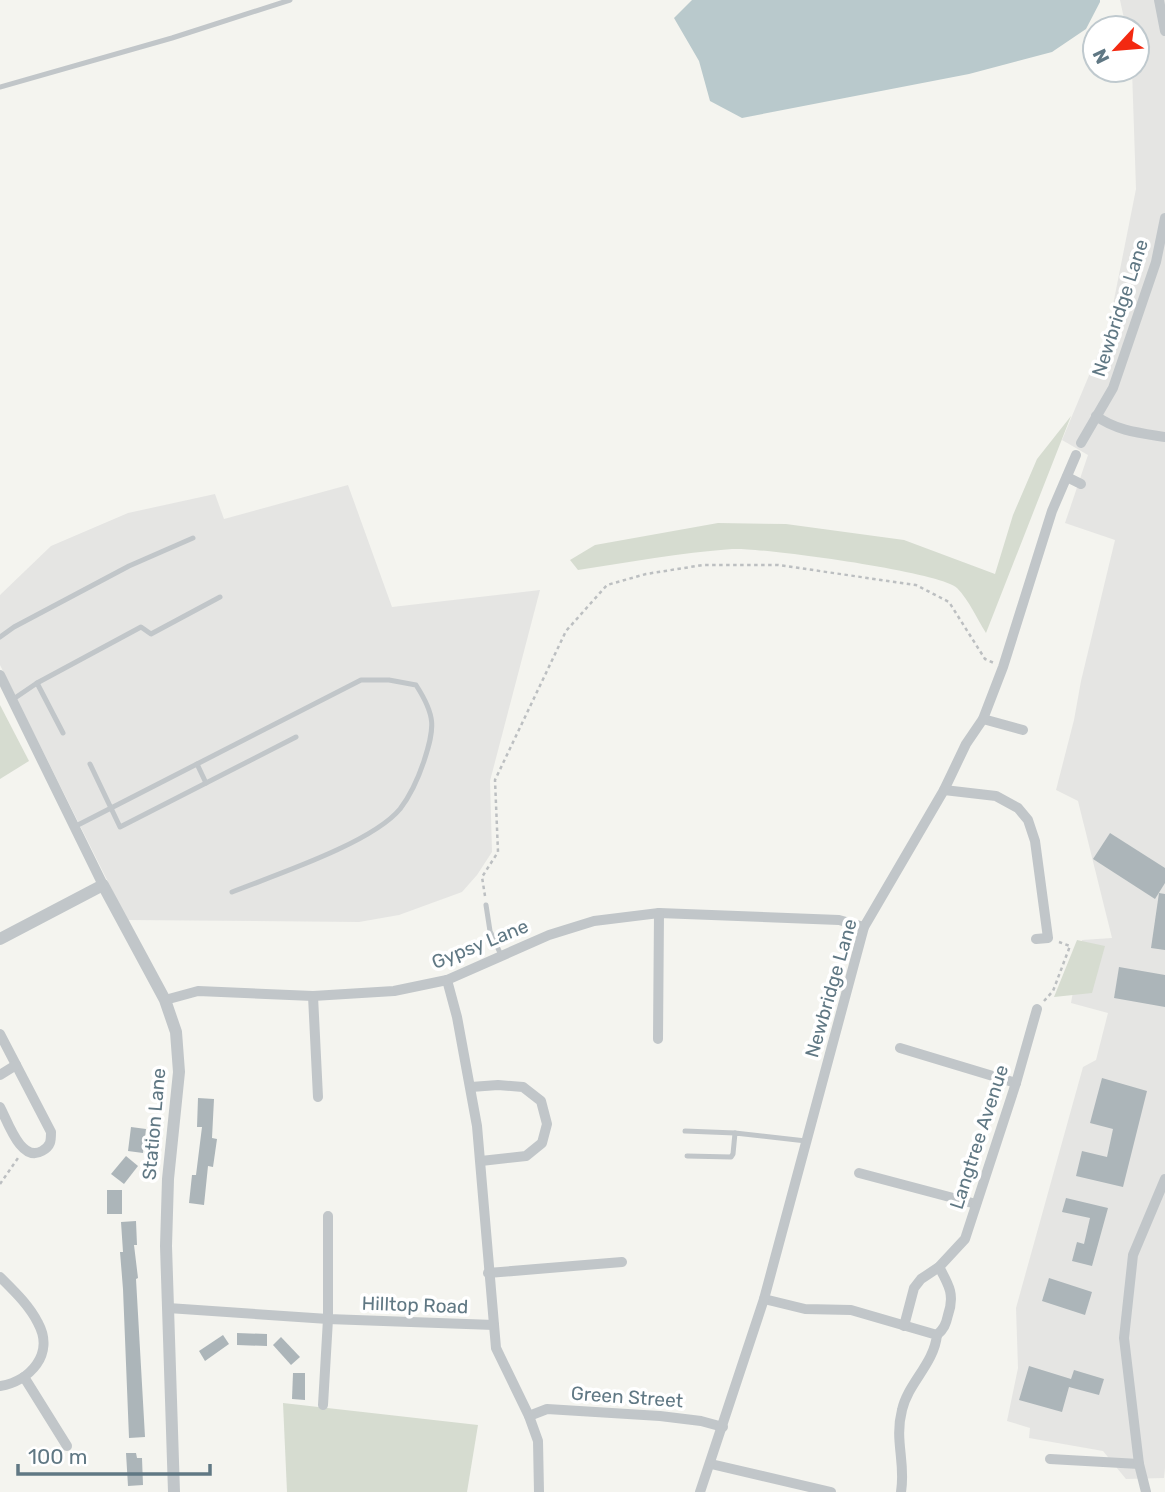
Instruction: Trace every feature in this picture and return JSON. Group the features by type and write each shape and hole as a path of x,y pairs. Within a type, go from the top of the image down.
{"street":[{"path":"1159,0 1165,31"},
{"name":"Newbridge Lane","path":"1081,443 1113,388 1130,343 1156,262 1165,218"},
{"path":"1096,416 1109,425 1136,433 1165,437"},
{"name":"Newbridge Lane","path":"700,1492 764,1299 864,927 944,790 966,744 983,719 1003,667 1052,511 1076,455"},
{"path":"1067,477 1081,484"},
{"name":"Station Lane","path":"0,675 103,885 165,1000 176,1032 179,1072 168,1179 166,1246 174,1492"},
{"path":"983,719 1023,730"},
{"path":"944,790 996,796 1018,808 1028,820 1035,841 1048,939 1036,939"},
{"path":"0,939 103,885"},
{"path":"658,1039 659,913"},
{"name":"Gypsy Lane","path":"165,1000 198,991 313,996 394,992 447,979 548,935 594,921 659,913 839,920 864,927"},
{"path":"447,979 471,1087 481,1161 494,1325"},
{"path":"313,996 318,1097"},
{"name":"Langtree Avenue","path":"904,1326 914,1288 921,1279 939,1267 965,1238 1016,1083 1037,1009"},
{"path":"0,1034 51,1132 48,1148 37,1154 23,1149 0,1107"},
{"path":"900,1048 1016,1083"},
{"path":"0,1075 16,1065"},
{"path":"471,1087 523,1087 541,1101 547,1124 542,1143 526,1156 481,1161"},
{"path":"859,1173 976,1204"},
{"path":"1146,1492 1139,1464 1124,1338 1126,1304 1133,1255 1165,1179"},
{"path":"323,1405 328,1319 328,1216"},
{"path":"488,1273 622,1262"},
{"path":"901,1492 904,1474 897,1441 902,1407 936,1348 937,1335 944,1329 953,1303 952,1289 939,1267"},
{"path":"0,1277 28,1305 40,1326 43,1346 38,1365 24,1377 0,1386"},
{"path":"764,1299 805,1309 851,1310 937,1335"},
{"name":"Hilltop Road","path":"168,1308 328,1319 494,1325 496,1348 538,1441 539,1492"},
{"path":"24,1377 67,1446"},
{"name":"Green Street","path":"528,1416 547,1409 660,1416 701,1421 723,1427"},
{"path":"1050,1459 1139,1464"},
{"path":"711,1464 798,1489 831,1492"}],"lane":[{"path":"0,87 290,0"},
{"path":"0,637 128,566 193,538"},
{"path":"12,700 37,682 141,627 150,634 220,597"},
{"path":"75,827 361,680 389,680 416,685 429,705 433,733 421,770 399,810 364,838 232,892"},
{"path":"37,682 63,733"},
{"path":"90,764 120,827 296,737"},
{"path":"197,764 206,783"},
{"path":"486,905 491,931 501,956"},
{"path":"685,1131 735,1133 806,1141"},
{"path":"687,1156 731,1157 735,1133"}],"path":[{"path":"486,905 482,877 498,852 495,780 566,631 607,585 646,574 703,565 778,565 916,585 949,603 985,659 1003,667"},
{"path":"1037,1009 1053,991 1070,946 1048,939"},
{"path":"0,1184 23,1149"}],"shaded area":[{"path":"692,0 1100,0 1094,14 1081,14 1081,32 1052,52 969,74 742,118 710,101 699,61 674,18"},
{"path":"1120,0 1165,0 1165,1468 1164,1478 1126,1479 1103,1451 1029,1438 1030,1428 1007,1421 1018,1368 1016,1308 1083,1067 1096,1060 1108,1013 1071,1003 1082,940 1112,938 1078,801 1056,790 1115,540 1065,523 1088,455 1062,440 1108,330 1136,189 1132,84 1151,84 1151,14 1123,14"},
{"path":"1071,416 986,633 957,588 944,582 887,568 749,549 674,555 578,570 570,560 595,545 718,523 786,524 904,540 995,574 1013,515 1037,459"},
{"path":"348,485 392,607 540,590 490,781 492,852 462,892 399,915 359,922 127,920 0,665 0,595 51,546 128,513 215,494 224,519"},
{"path":"0,705 29,761 0,779"},
{"path":"1077,940 1105,946 1092,993 1054,997"},
{"path":"283,1403 478,1425 467,1492 287,1492"}],"building":[{"path":"1110,833 1165,868 1165,883 1155,899 1093,859"},
{"path":"1159,893 1165,894 1165,950 1151,948"},
{"path":"1119,967 1165,975 1165,1007 1114,998"},
{"path":"1102,1078 1147,1091 1123,1187 1076,1176 1082,1151 1107,1157 1113,1129 1090,1123"},
{"path":"198,1098 214,1099 212,1138 217,1139 213,1167 208,1166 204,1205 189,1203 192,1175 196,1175 202,1127 197,1127"},
{"path":"131,1127 146,1129 143,1153 128,1151"},
{"path":"126,1156 138,1166 124,1184 111,1174"},
{"path":"107,1190 122,1190 122,1214 107,1214"},
{"path":"1066,1198 1108,1208 1092,1266 1072,1261 1077,1242 1084,1244 1090,1218 1062,1212"},
{"path":"136,1221 137,1245 134,1245 138,1278 145,1437 129,1438 120,1252 123,1252 121,1222"},
{"path":"1049,1278 1092,1292 1085,1315 1042,1301"},
{"path":"237,1333 267,1334 267,1346 237,1345"},
{"path":"223,1335 229,1344 205,1361 199,1351"},
{"path":"281,1337 300,1357 291,1365 273,1345"},
{"path":"1029,1366 1071,1379 1074,1370 1104,1379 1099,1395 1069,1387 1062,1412 1019,1400"},
{"path":"293,1373 305,1373 305,1400 292,1399"},
{"path":"126,1453 136,1453 137,1458 142,1458 143,1485 128,1486"}]}
